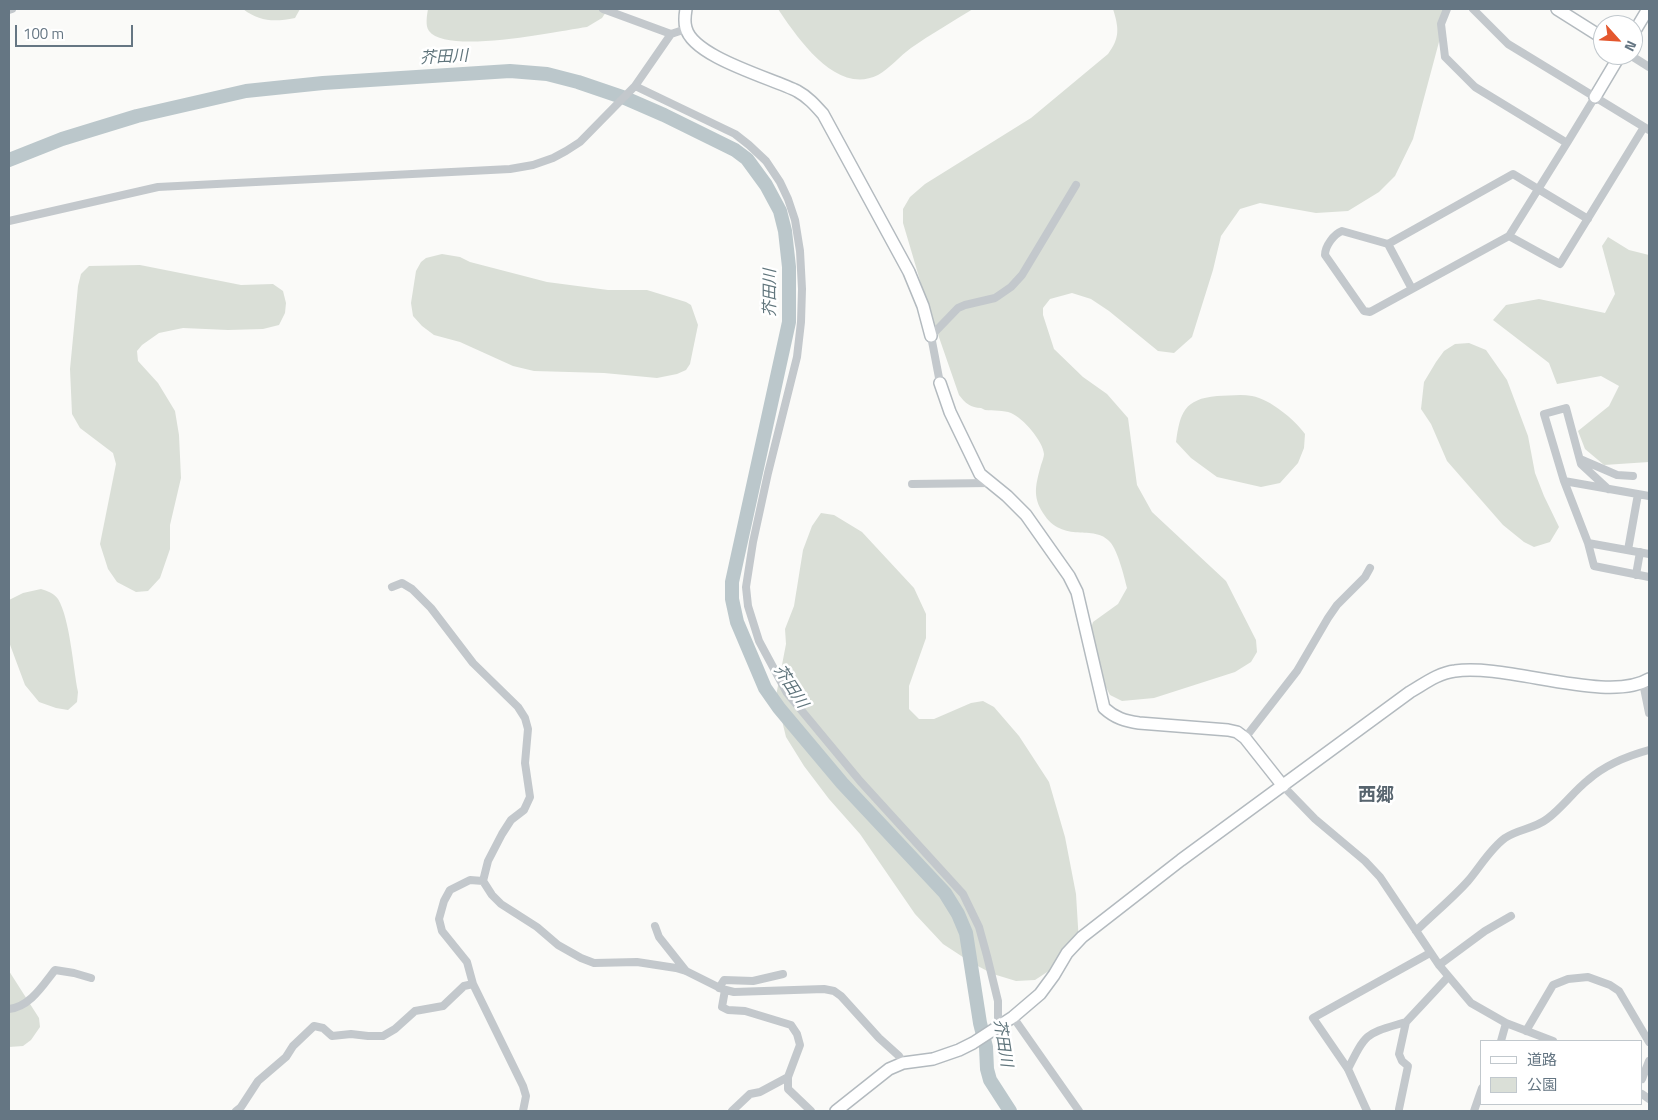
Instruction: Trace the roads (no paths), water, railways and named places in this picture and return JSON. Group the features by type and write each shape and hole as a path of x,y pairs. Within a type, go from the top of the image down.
{"street":[{"path":"604,9 671,34"},
{"path":"686,9 686,29 693,41 702,48 723,60 797,92 810,100 823,114 909,272 923,306 940,383 950,412 980,474 1007,496 1026,515 1069,576 1077,592 1104,708 1114,716 1125,721 1237,732 1245,738 1283,786 1315,819 1365,861 1375,872 1430,953 1471,1003 1506,1023 1550,1040"},
{"path":"1447,9 1442,24 1445,56 1475,87 1567,143"},
{"path":"1473,9 1508,44 1647,129 1560,264 1509,236"},
{"path":"1557,9 1593,32"},
{"path":"9,221 158,187 510,170 533,165 566,151 580,142 635,86 671,34 686,29"},
{"path":"1588,219 1538,190 1513,174 1388,244 1342,231 1336,234 1325,250 1325,255 1364,311 1370,312 1509,236 1538,190 1567,143 1614,65"},
{"path":"635,86 735,134 766,161 780,182 788,199 795,220 800,251 801,322 797,357 753,542 746,587 748,606 759,641 787,693 860,781 962,894 979,927 987,956 998,1001 998,1026"},
{"path":"931,336 958,308 995,298 1011,287 1022,275 1076,185"},
{"path":"1388,244 1412,289"},
{"path":"1608,489 1581,464 1566,408 1544,414 1564,481 1588,543 1594,566 1649,577"},
{"path":"1580,459 1617,475 1633,476"},
{"path":"1564,481 1649,496"},
{"path":"912,484 990,483"},
{"path":"1628,550 1638,494"},
{"path":"1588,543 1649,554"},
{"path":"1636,575 1640,552"},
{"path":"1245,738 1297,671 1328,618 1370,568"},
{"path":"392,588 402,584 412,589 431,608 474,663 518,707 526,718 528,729 525,763 530,797 524,810 511,820 502,834 488,861 482,881"},
{"path":"836,1111 889,1069 903,1064 933,1059 973,1043 1012,1017 1040,994 1067,953 1082,937 1181,860 1410,692 1437,676 1454,671 1475,669 1594,686 1616,687 1646,681 1649,713"},
{"path":"1416,931 1467,882 1496,845 1505,838 1533,827 1547,819 1588,780 1604,768 1632,755 1649,750"},
{"path":"523,1111 526,1096 523,1086 473,984 467,962 442,931 439,919 444,901 450,890 470,880 482,881 500,904 537,927 558,945 594,963 637,962 686,971 722,989 734,992 834,991 898,1056 903,1064"},
{"path":"1439,965 1485,931 1511,916"},
{"path":"655,926 659,938 686,971"},
{"path":"1367,1111 1348,1070 1313,1018 1430,953"},
{"path":"9,1009 36,995 55,970 91,978"},
{"path":"783,974 753,981 724,980 722,1007 728,1010 744,1011 791,1025 797,1034 800,1045 788,1077 788,1089 812,1111"},
{"path":"1348,1070 1361,1043 1368,1035 1406,1022 1448,977"},
{"path":"1526,1031 1552,985 1588,977 1610,985 1619,991 1649,1042"},
{"path":"236,1111 241,1107 258,1081 286,1057 293,1046 314,1026 323,1028 332,1036 351,1034 382,1036 396,1029 415,1011 443,1006 464,986 473,984"},
{"path":"1012,1017 1079,1111"},
{"path":"1399,1110 1408,1066 1402,1061 1399,1054 1406,1022"},
{"path":"1501,1040 1506,1023"},
{"path":"1643,1076 1649,1061"},
{"path":"732,1111 750,1094 760,1092 788,1077"},
{"path":"1474,1111 1480,1094"}],"waterway":[{"name":"芥田川","path":"9,160 62,139 137,116 246,91 323,83 510,71 547,74 625,98 735,150 747,159 766,185 780,211 785,231 789,267 789,322 732,582 732,599 737,622 765,688 779,708 842,783 945,893 958,914 966,933 980,1023 986,1047 987,1069 990,1080 1010,1111"}],"district":[{"name":"西郷","path":"1376,797"}]}
